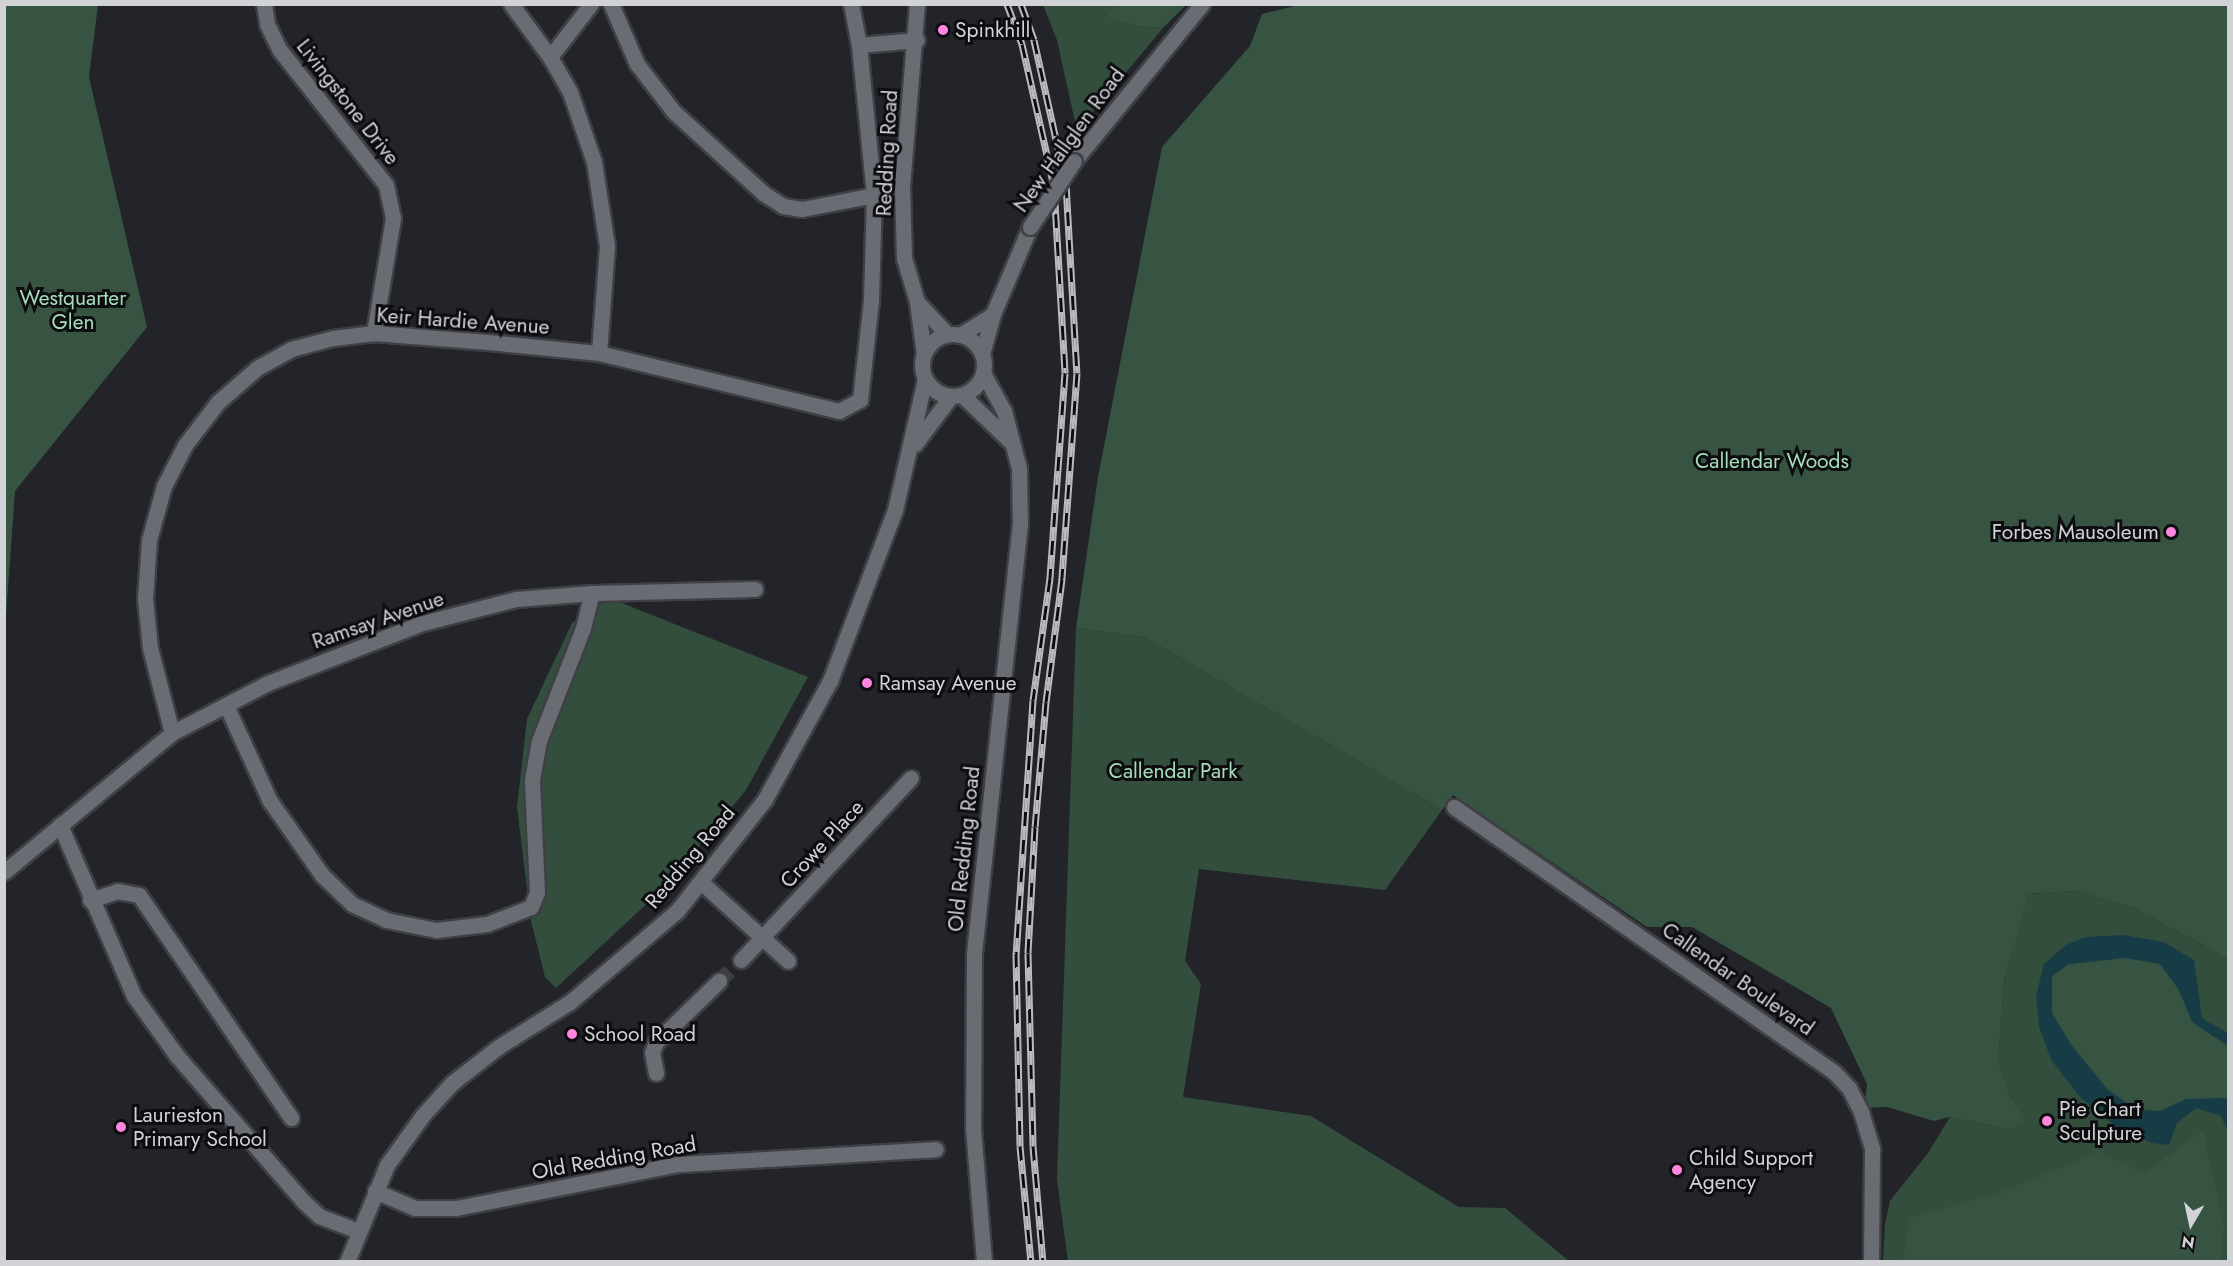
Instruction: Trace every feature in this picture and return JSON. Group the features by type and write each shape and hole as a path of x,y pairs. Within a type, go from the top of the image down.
{"street":[{"name":"Livingstone Drive","path":"264,4 267,24 279,49 386,185 393,218 374,333"},
{"path":"511,4 550,57 583,126 602,203 607,246 599,353"},
{"path":"550,57 591,4"},
{"path":"611,4 637,64 673,111 763,193 783,206 802,209 873,195 859,45 851,4"},
{"name":"Redding Road","path":"917,4 917,40 902,187 904,258 917,302 924,355"},
{"name":"New Hallglen Road","path":"982,354 993,315 1030,227 1074,161 1202,4"},
{"path":"859,45 917,40"},
{"name":"Keir Hardie Avenue","path":"172,733 150,648 145,599 149,540 164,486 185,444 218,402 257,368 291,349 333,338 374,333 599,353 839,411 851,408 860,400 872,301 873,195"},
{"name":"Redding Road","path":"917,302 954,335"},
{"path":"993,315 954,335 934,340 924,355 926,380 938,392 956,396 1012,443"},
{"path":"954,335 972,340 982,354 983,373 975,387 956,396"},
{"name":"Old Redding Road","path":"983,373 1004,411 1012,443 1018,468 1020,523 975,944 971,1044 973,1128 984,1262"},
{"name":"Redding Road","path":"347,1262 375,1191 401,1144 452,1083 498,1047 570,1002 677,911 702,883 765,799 830,681 896,510 926,380"},
{"name":"Redding Road","path":"911,448 956,396"},
{"name":"Ramsay Avenue","path":"4,872 172,733 268,683 419,624 516,599 592,593 755,589"},
{"path":"226,705 270,801 322,875 352,904 386,920 436,930 487,924 531,907 537,892 532,780 539,741 583,628 592,593"},
{"name":"Crowe Place","path":"741,960 764,939 911,778"},
{"name":"Callendar Boulevard","path":"1454,807 1834,1072 1849,1088 1861,1112 1872,1149 1871,1262"},
{"path":"60,825 90,900 134,996 177,1056 303,1201 319,1216 358,1231"},
{"path":"702,883 788,961"},
{"path":"90,900 117,891 139,895 291,1118"},
{"path":"656,1073 652,1052 656,1042 719,981"},
{"name":"Old Redding Road","path":"375,1191 415,1208 456,1208 680,1164 936,1149"}],"green space":[{"name":"Westquarter Glen","path":"5,4 98,5 89,77 147,327 15,491 5,630"},
{"path":"1116,4 1186,5 1163,28 1135,26 1107,17"},
{"name":"Callendar Woods","path":"1302,4 2228,5 2228,959 2134,908 2076,891 2029,894 2005,975 1998,1061 2012,1100 2027,1122 2007,1129 1950,1117 1934,1121 1887,1107 1864,1108 1867,1084 1831,1008 1692,927 1647,927 1453,795 1442,810 1146,638 1076,628 1098,477 1162,147 1250,46 1262,14"},
{"path":"1043,5 1116,5 1108,17 1135,26 1163,28 1077,131 1057,40"},
{"path":"609,598 808,677 746,790 667,885 556,988 545,977 531,921 517,807 527,719 572,623"},
{"name":"Callendar Park","path":"1076,628 1146,638 1442,810 1385,890 1199,869 1185,961 1201,984 1183,1097 1311,1116 1459,1207 1505,1208 1569,1261 1068,1262 1057,1179"},
{"path":"2076,891 2134,908 2228,959 2228,1261 1883,1262 1885,1224 1890,1201 1928,1153 1950,1117 2007,1129 2012,1100 1998,1061 2005,975 2018,925 2029,894"},
{"path":"2125,958 2160,964 2179,990 2192,1022 2228,1046 2228,1098 2186,1099 2160,1111 2138,1110 2109,1090 2072,1046 2052,1013 2052,976 2069,964"},
{"path":"2203,1130 2224,1227 2221,1261 1903,1261 1909,1218 2001,1192 2100,1152 2145,1173"}],"water":[{"path":"2124,935 2164,942 2194,960 2202,1018 2228,1033 2228,1046 2192,1022 2179,990 2160,964 2125,958 2069,964 2052,976 2052,1013 2072,1046 2108,1090 2138,1110 2160,1111 2186,1099 2228,1098 2228,1132 2221,1116 2196,1108 2177,1123 2169,1145 2152,1143 2116,1127 2081,1098 2051,1060 2039,1026 2036,996 2044,964 2066,945 2085,937"}],"tunnel":[{"path":"719,981 741,960"}],"railway":[{"path":"1007,4 1022,44 1054,186 1065,373 1050,578 1033,700 1016,953 1020,1146 1031,1262"},
{"path":"1021,4 1034,40 1066,184 1077,373 1062,579 1046,702 1035,827 1028,953 1033,1146 1043,1262"}],"place":[{"name":"Spinkhill","path":"943,30"},
{"name":"Forbes Mausoleum","path":"2171,532"},
{"name":"Ramsay Avenue","path":"867,683"},
{"name":"School Road","path":"572,1034"},
{"name":"Pie Chart Sculpture","path":"2047,1121"},
{"name":"Laurieston Primary School","path":"121,1127"},
{"name":"Child Support Agency","path":"1677,1170"}]}
